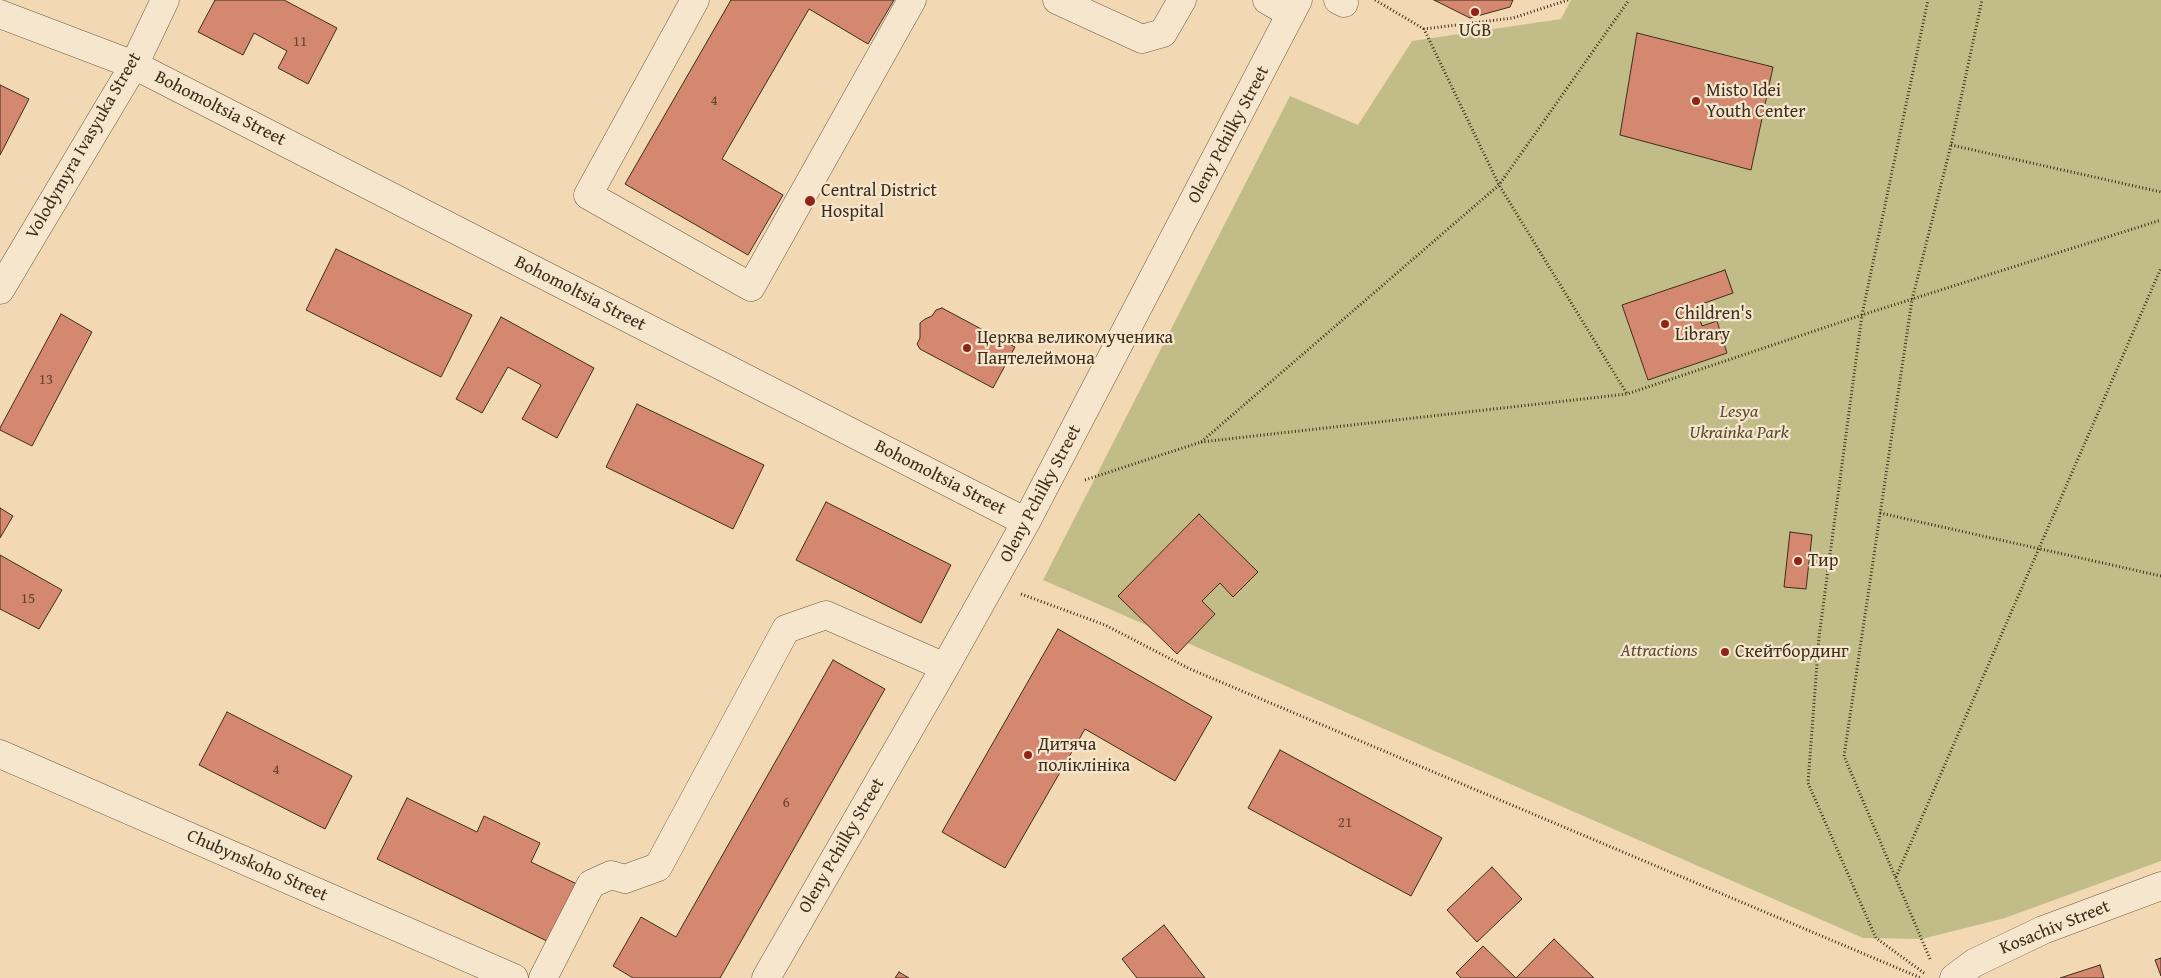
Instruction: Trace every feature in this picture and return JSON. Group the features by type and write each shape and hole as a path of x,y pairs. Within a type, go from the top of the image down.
{"street":[{"name":"Volodymyra Ivasyuka Street","path":"1,287 134,65 165,0"},
{"path":"695,0 588,195 751,287 912,0"},
{"path":"1057,0 1142,39 1163,32 1182,0"},
{"path":"1267,0 1295,7"},
{"name":"Oleny Pchilky Street","path":"766,978 1026,522 1295,7"},
{"name":"Bohomoltsia Street","path":"0,14 134,65 1026,522"},
{"path":"543,978 590,884 611,875 625,879 658,868 786,629 826,615 945,667"},
{"name":"Chubynskoho Street","path":"0,754 514,978"},
{"name":"Kosachiv Street","path":"1954,978 1974,963 2043,930 2161,886"}],"path":[{"path":"1375,0 1424,29 1499,185 1627,394"},
{"path":"1424,29 1513,18 1568,0"},
{"path":"1201,442 1499,185 1629,0"},
{"path":"1928,0 1862,315 1819,637 1808,783 1876,938 1930,978"},
{"path":"1932,962 1844,756 1912,300 1951,145 1982,0"},
{"path":"1951,145 2161,192"},
{"path":"1040,495 1201,442 1627,394 1862,315 2161,220"},
{"path":"1896,877 2161,268"},
{"path":"1880,513 2161,576"},
{"path":"992,584 1105,624 1190,670 1921,978"}],"green space":[{"name":"Lesya Ukrainka Park","path":"1571,0 2161,0 2161,861 2005,918 1922,939 1863,938 1043,580 1290,96 1358,125 1412,41 1561,19"}],"building":[{"path":"215,0 284,0 337,28 308,84 278,68 287,51 254,33 243,55 198,32"},
{"path":"731,0 894,0 868,44 809,9 722,159 783,195 748,255 625,184"},
{"name":"UGB","path":"1434,0 1513,0 1510,7 1470,18"},
{"name":"Misto Idei Youth Center","path":"1637,33 1773,67 1751,170 1620,135"},
{"path":"0,85 29,99 0,155"},
{"path":"336,249 472,315 441,377 306,310"},
{"name":"Children's Library","path":"1725,270 1733,293 1696,306 1702,326 1717,321 1727,353 1648,380 1622,305"},
{"name":"Церква великомученика Пантелеймона","path":"942,308 1015,347 993,388 920,349 917,344 920,338 920,323 932,316 936,310"},
{"path":"61,314 92,332 32,446 0,430 0,428"},
{"path":"501,317 594,368 557,438 522,419 541,385 508,367 482,413 456,399"},
{"path":"637,404 764,465 733,529 606,467"},
{"path":"826,502 951,565 921,623 796,560"},
{"path":"0,508 13,516 0,538"},
{"path":"1199,514 1258,572 1233,597 1220,583 1202,601 1215,614 1177,654 1118,596"},
{"name":"Тир","path":"1790,532 1812,535 1806,589 1784,587"},
{"path":"0,555 62,590 39,629 0,609"},
{"name":"Дитяча поліклініка","path":"1058,629 1212,717 1175,781 1085,729 1005,868 942,832"},
{"path":"833,660 885,689 720,978 633,978 613,966 641,917 676,937"},
{"path":"227,712 352,776 325,829 199,765"},
{"path":"1280,750 1442,838 1411,896 1248,808"},
{"path":"407,798 477,832 484,816 540,843 531,862 579,885 551,943 377,859"},
{"path":"1492,867 1522,899 1477,942 1447,910"},
{"path":"1164,925 1205,978 1137,978 1122,959"},
{"path":"1554,939 1594,978 1516,978"},
{"path":"1483,946 1516,978 1461,978 1456,973"},
{"path":"2161,958 2161,976 2155,960"},
{"path":"2100,965 2104,978 2060,978"},
{"path":"899,972 909,978 895,978"}],"place":[{"name":"UGB","path":"1475,12"},
{"name":"Misto Idei Youth Center","path":"1696,101"},
{"name":"Central District Hospital","path":"810,201"},
{"name":"Children's Library","path":"1665,324"},
{"name":"Церква великомученика Пантелеймона","path":"967,348"},
{"name":"Тир","path":"1798,561"},
{"name":"Скейтбординг","path":"1725,652"},
{"name":"Дитяча поліклініка","path":"1028,755"}],"park label":[{"name":"Attractions","path":"1659,651"}]}
